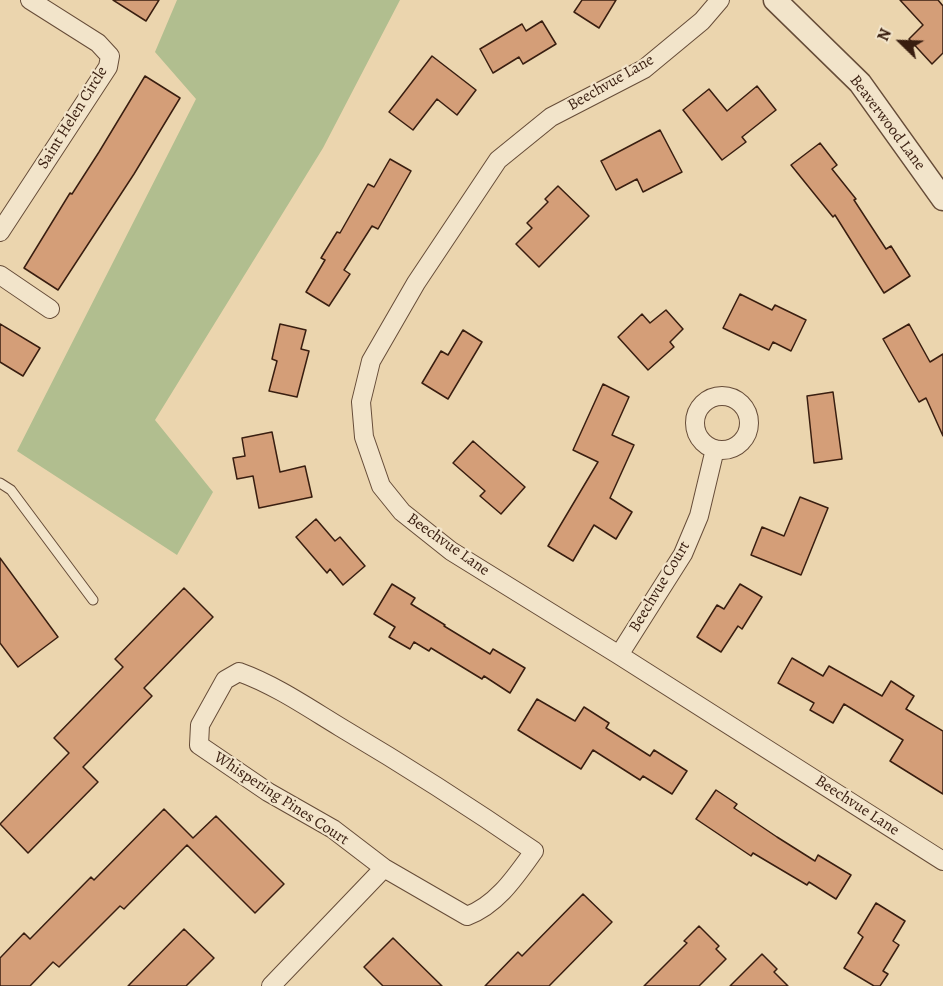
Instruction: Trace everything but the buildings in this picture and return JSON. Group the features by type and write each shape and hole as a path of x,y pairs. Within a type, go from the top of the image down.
{"street":[{"name":"Saint Helen Circle","path":"0,232 108,67 110,56 98,43 30,0"},
{"name":"Beechvue Lane","path":"720,0 702,21 644,69 551,117 498,160 416,283 371,361 361,402 364,437 381,486 402,512 451,551 943,861"},
{"name":"Beaverwood Lane","path":"775,0 860,83 943,199"},
{"path":"0,275 50,309"},
{"name":"Beechvue Court","path":"619,655 682,555 699,516 715,449"},
{"name":"Whispering Pines Court","path":"239,672 262,680 473,809 534,850 514,879 483,910 467,916 384,868 333,829 268,792 199,745 200,725 225,680 239,672"},
{"path":"271,986 384,868"}],"lane":[{"path":"0,483 11,490 93,600"}],"green space":[{"path":"177,0 400,0 323,148 155,420 213,492 177,555 17,451 196,99 155,52"}]}
